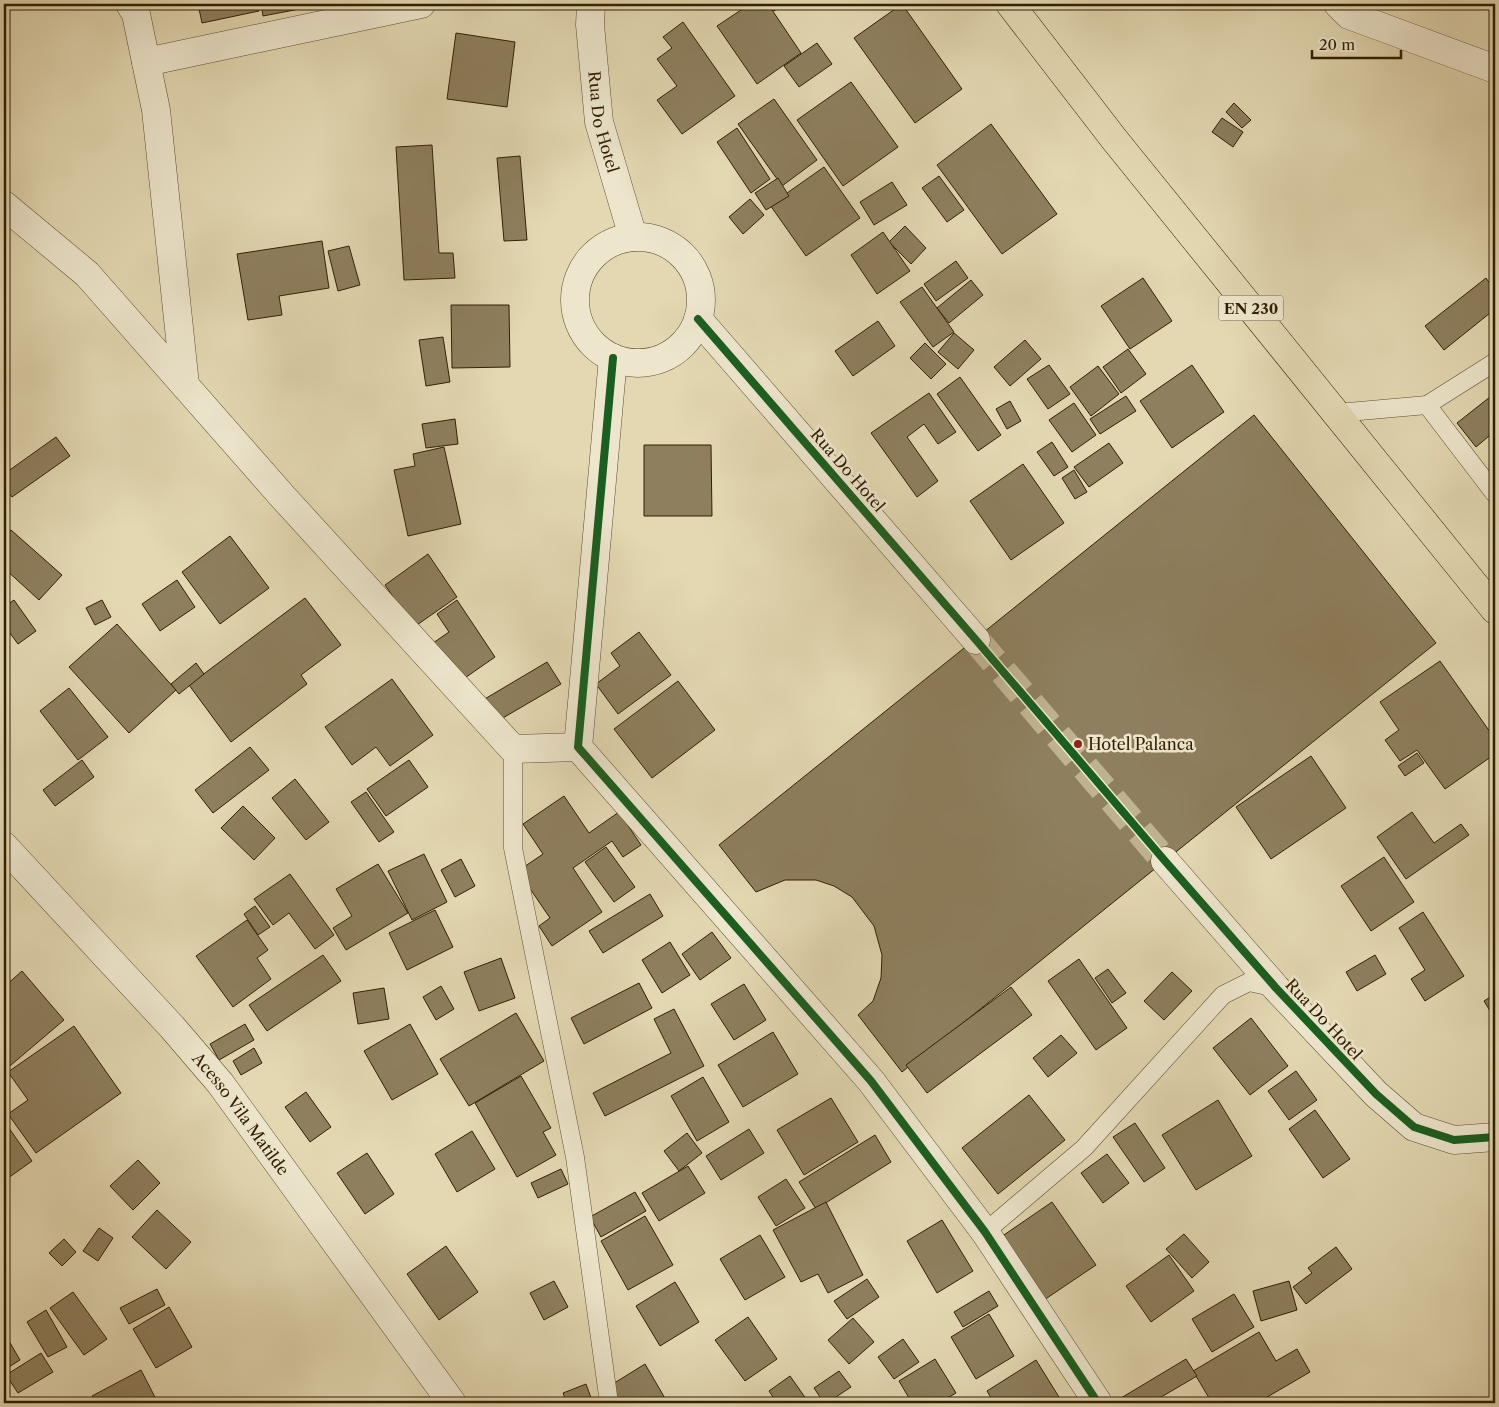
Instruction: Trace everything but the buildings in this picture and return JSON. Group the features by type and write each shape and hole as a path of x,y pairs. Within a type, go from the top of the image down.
{"main road":[{"name":"EN 230","path":"1010,4 1114,139 1495,610"}],"street":[{"path":"130,4 136,14 156,110 186,386"},
{"path":"146,62 421,4"},
{"name":"Rua Do Hotel","path":"591,4 590,25 599,122 633,237"},
{"path":"1338,4 1349,15 1495,68"},
{"path":"4,205 87,274 283,497 513,749 578,747"},
{"path":"633,237 649,238 663,242 676,250 687,261 695,274 700,288 701,304 698,319 692,333 683,345 671,354 658,360 642,363 627,362 613,358 589,340 580,326 576,312 576,290 583,268 604,246 619,240 633,237"},
{"name":"Rua Do Hotel","path":"698,319 976,640"},
{"path":"613,358 578,747 871,1080 985,1232 1098,1403"},
{"name":"Acesso Vila Matilde","path":"4,846 172,1027 220,1083 452,1403"},
{"name":"Rua Do Hotel","path":"1165,861 1276,988 1376,1094 1414,1127 1454,1140 1495,1138"}],"lane":[{"path":"1337,413 1428,405 1495,362"},
{"path":"1428,405 1493,486"},
{"path":"513,749 514,848 575,1157 609,1403"},
{"path":"985,1232 1084,1148 1223,995 1249,982 1276,988"}],"tunnel":[{"path":"976,640 1165,861"}],"cycle path":[{"path":"698,319 1276,988 1376,1094 1414,1127 1454,1140 1495,1137"},
{"path":"613,358 578,747 871,1081 985,1232 1098,1403"}],"place":[{"name":"Hotel Palanca","path":"1078,744"}]}
